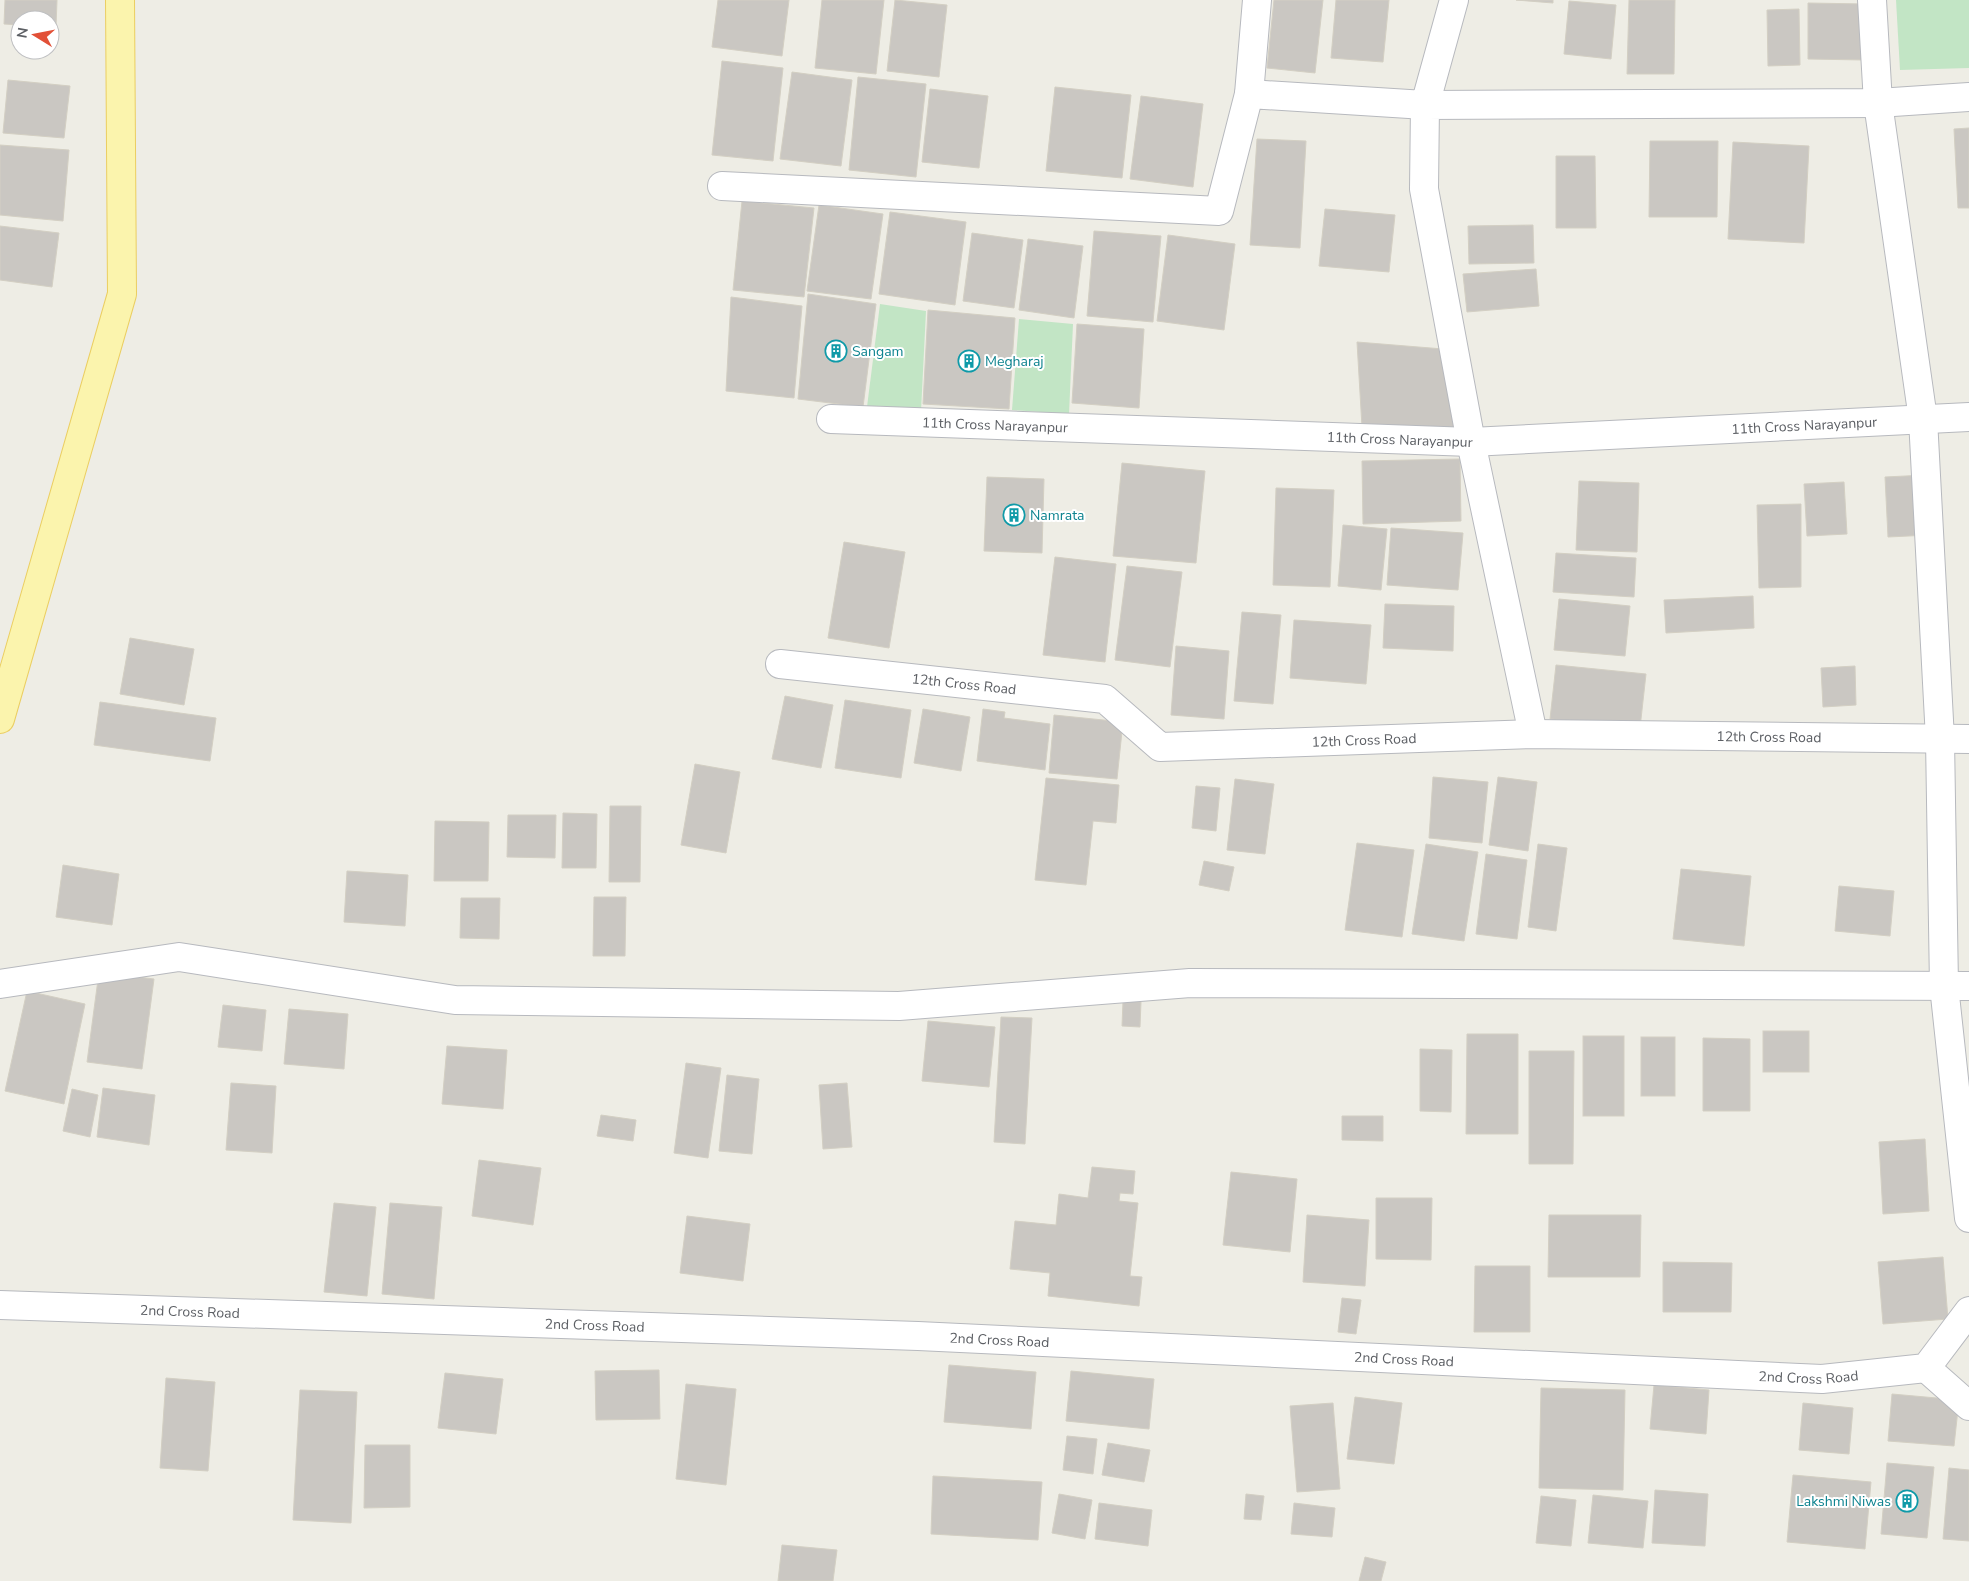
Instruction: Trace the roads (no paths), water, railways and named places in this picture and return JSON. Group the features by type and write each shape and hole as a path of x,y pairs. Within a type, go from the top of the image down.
{"main road":[{"path":"0,719 122,294 120,0"}],"street":[{"path":"722,186 1219,211 1250,94 1256,0"},
{"path":"1454,0 1424,105 1424,189 1471,442 1532,734"},
{"path":"1872,0 1878,102 1923,419 1969,1218"},
{"path":"1250,94 1424,105 1878,102 1969,97"},
{"name":"11th Cross Narayanpur","path":"830,419 1471,442 1969,417"},
{"name":"12th Cross Road","path":"780,664 1105,698 1160,748 1532,734 1969,739"},
{"path":"0,984 179,957 455,1000 899,1006 1190,983 1957,986"},
{"name":"2nd Cross Road","path":"0,1305 918,1336 1822,1379 1926,1368"},
{"path":"1969,1311 1926,1368 1969,1406"}],"place":[{"name":"Sangam","path":"836,351"},
{"name":"Megharaj","path":"969,361"},
{"name":"Namrata","path":"1014,515"},
{"name":"Lakshmi Niwas","path":"1907,1501"}]}
